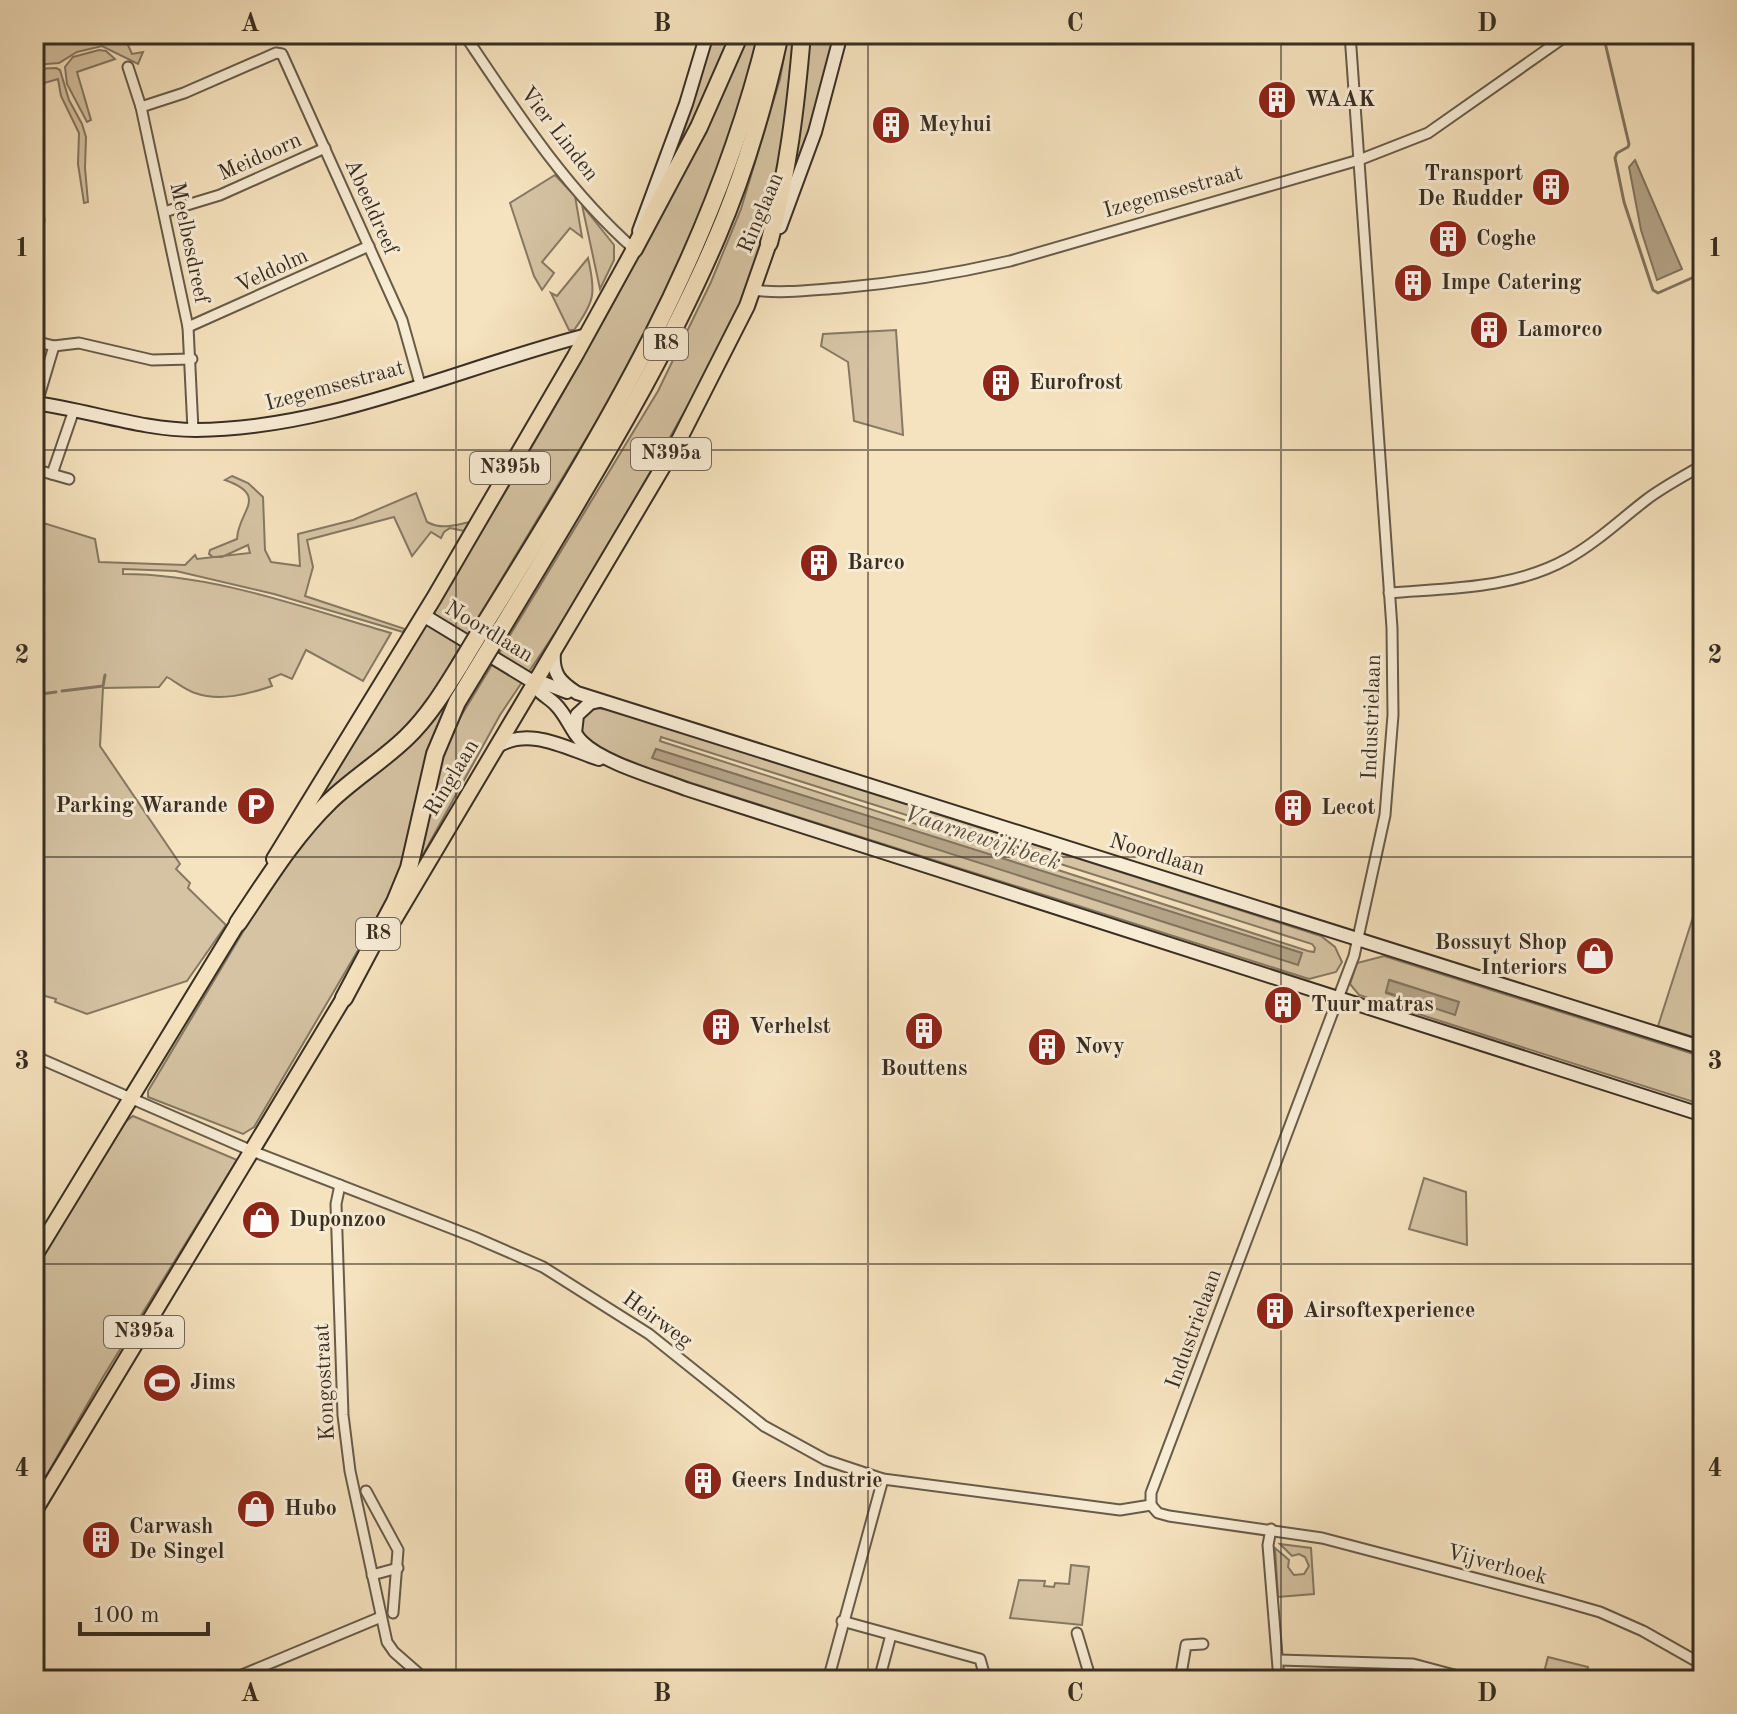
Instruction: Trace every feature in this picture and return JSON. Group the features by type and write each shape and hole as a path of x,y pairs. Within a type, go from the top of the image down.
{"highway":[{"path":"634,249 699,127 740,34"},
{"name":"R8","path":"493,627 674,296 726,172 767,34"},
{"name":"R8","path":"238,923 289,847 311,821 408,736 467,669 605,456 688,300 717,236 740,177 770,79 780,34"},
{"path":"769,243 783,189 802,34"},
{"name":"R8","path":"344,998 395,902 409,868 435,754 467,669"}],"main road":[{"name":"Ringlaan","path":"34,1512 387,931 680,438 754,290 769,243"},
{"name":"N395b","path":"34,1257 423,615 634,249"}],"street":[{"name":"Vier Linden","path":"464,34 539,144 603,219 634,249"},
{"name":"N395b","path":"634,249 643,214 686,104 707,34"},
{"name":"Ringlaan","path":"769,243 779,228 802,171 841,34"},
{"name":"Industrielaan","path":"1151,1505 1151,1493 1358,938 1385,815 1390,770 1393,672 1350,34"},
{"name":"Izegemsestraat","path":"754,290 780,292 904,282 969,270 1010,261 1359,160 1428,133 1569,34"},
{"name":"Abeeldreef","path":"141,107 184,93 276,53 282,54 402,320 420,384"},
{"name":"Meelbesdreef","path":"128,67 141,107 188,327 192,359 193,430"},
{"name":"Meidoorn","path":"164,212 220,195 325,148"},
{"path":"34,201 39,220 34,222"},
{"name":"Veldolm","path":"188,327 369,246"},
{"name":"Izegemsestraat","path":"35,403 138,425 193,430 292,422 587,335"},
{"path":"34,341 54,346 79,343 152,360 192,359"},
{"path":"554,343 575,356"},
{"path":"35,403 54,346"},
{"path":"52,474 74,410"},
{"path":"1389,593 1501,583 1525,577 1568,558 1610,530 1648,498 1703,465"},
{"path":"41,471 69,479"},
{"name":"Noordlaan","path":"423,615 535,683 537,689 559,708 587,746 614,761 696,792 1703,1115"},
{"name":"Noordlaan","path":"554,652 553,663 562,684 599,701 701,730 1703,1048"},
{"name":"Noordlaan","path":"535,683 577,693"},
{"path":"575,733 577,715 583,708 599,701"},
{"name":"Noordlaan","path":"496,747 506,740 527,736 614,761"},
{"name":"Heirweg","path":"34,1056 252,1151 543,1267 649,1334 773,1432 826,1460 883,1479 1120,1510 1151,1505 1158,1513 1169,1516 1271,1529"},
{"name":"Kongostraat","path":"340,1185 336,1204 343,1415 350,1471 387,1642 426,1680"},
{"path":"828,1680 883,1479"},
{"path":"366,1491 398,1550 393,1613"},
{"path":"1271,1529 1268,1545 1279,1680"},
{"name":"Vijverhoek","path":"1271,1529 1322,1538 1600,1612 1643,1631 1703,1665"},
{"path":"372,1575 398,1568"},
{"path":"230,1680 381,1617"},
{"path":"842,1621 980,1659 986,1680"},
{"path":"1077,1633 1091,1680"},
{"path":"879,1680 891,1635"},
{"path":"1180,1680 1186,1645 1203,1644"},
{"path":"1279,1660 1413,1664 1473,1680"},
{"path":"1419,1680 1421,1668"}],"shaded area":[{"path":"34,34 123,34 132,54 143,52 138,64 102,46 77,52 59,63 34,65"},
{"path":"713,34 734,34 675,161"},
{"path":"745,34 759,34 724,159 705,213 642,346 417,719 312,809 574,374 663,208"},
{"path":"788,34 795,34 781,167 767,229 747,290 699,386 581,594 500,715 409,880 444,744 658,391 711,282 741,209 780,79"},
{"path":"807,34 836,34 816,110 786,200"},
{"path":"106,51 115,59 77,72 91,120 87,122 67,84 65,67 73,57"},
{"path":"34,69 60,70 69,100 86,137 88,202 84,203 78,164 79,133 61,96 58,79 34,86"},
{"path":"1635,160 1682,269 1657,280 1641,230 1629,167"},
{"path":"555,175 575,196 582,237 570,228 542,262 554,273 542,290 534,276 510,203"},
{"path":"582,205 614,245 614,260 600,289"},
{"path":"588,258 593,289 590,304 574,330 569,330 551,293 557,296"},
{"path":"896,330 903,435 854,421 848,362 821,346 823,334"},
{"path":"232,476 248,483 263,497 265,550 271,562 300,566 298,534 353,520 416,493 427,522 443,526 470,522 464,531 450,528 441,538 431,532 412,556 394,517 307,540 313,567 305,596 405,629 403,632 274,594 176,571 123,569 123,574 225,586 391,633 363,681 306,650 292,679 281,674 269,679 272,686 244,694 205,696 167,677 159,687 103,688 100,746 180,864 176,869 190,883 188,888 226,925 187,981 87,1014 55,1002 56,999 34,993 34,520 95,539 99,562 185,565 195,555 197,559 215,557 209,554 210,550 237,539 248,505 246,492 225,480","holes":["248,545 250,553 224,556"]},
{"path":"458,679 463,681 397,884 254,1127 243,1134 148,1097 148,1091 268,890 303,838"},
{"path":"597,708 616,711 1321,936 1335,947 1342,962 1336,972 1309,979 663,774 609,752 586,737 581,729 582,719 586,713","holes":["661,737 1312,944 1314,952 660,741","656,749 1301,953 1302,954 653,758"]},
{"path":"656,749 1302,953 1298,965 652,758"},
{"path":"1703,886 1703,1040 1658,1026"},
{"path":"1384,956 1703,1057 1703,1105 1359,995 1350,984 1357,963","holes":["1390,980 1458,1002 1455,1014 1386,993"]},
{"path":"1389,980 1459,1002 1455,1015 1386,992"},
{"path":"133,1116 237,1160 103,1377 34,1497 34,1270 125,1122"},
{"path":"1424,1178 1466,1192 1467,1245 1409,1229"},
{"path":"1280,1544 1311,1548 1314,1594 1278,1597 1275,1548 1289,1560 1288,1567 1294,1575 1304,1574 1309,1566 1305,1557 1299,1554 1292,1556"},
{"path":"1071,1565 1089,1567 1082,1625 1010,1618 1019,1580 1045,1581 1044,1586 1054,1587 1055,1583 1069,1584"},
{"path":"1548,1657 1588,1667 1585,1680 1542,1680"}],"waterway":[{"path":"1603,34 1629,144 1615,158 1624,202 1653,290 1658,293 1703,273"},
{"path":"62,691 103,686 105,675"},
{"path":"34,695 56,692"}],"place":[{"name":"WAAK","path":"1277,100"},
{"name":"Meyhui","path":"891,125"},
{"name":"Transport De Rudder","path":"1551,187"},
{"name":"Coghe","path":"1448,239"},
{"name":"Impe Catering","path":"1413,283"},
{"name":"Lamorco","path":"1489,330"},
{"name":"Eurofrost","path":"1001,383"},
{"name":"Barco","path":"819,563"},
{"name":"Parking Warande","path":"256,806"},
{"name":"Lecot","path":"1293,808"},
{"name":"Bossuyt Shop Interiors","path":"1595,956"},
{"name":"Tuur matras","path":"1283,1005"},
{"name":"Verhelst","path":"721,1027"},
{"name":"Bouttens","path":"924,1031"},
{"name":"Novy","path":"1047,1047"},
{"name":"Duponzoo","path":"261,1220"},
{"name":"Airsoftexperience","path":"1275,1311"},
{"name":"Jims","path":"162,1383"},
{"name":"Geers Industrie","path":"703,1481"},
{"name":"Hubo","path":"256,1509"},
{"name":"Carwash De Singel","path":"101,1540"}],"water label":[{"name":"Vaarnewijkbeek","path":"982,839"}]}
